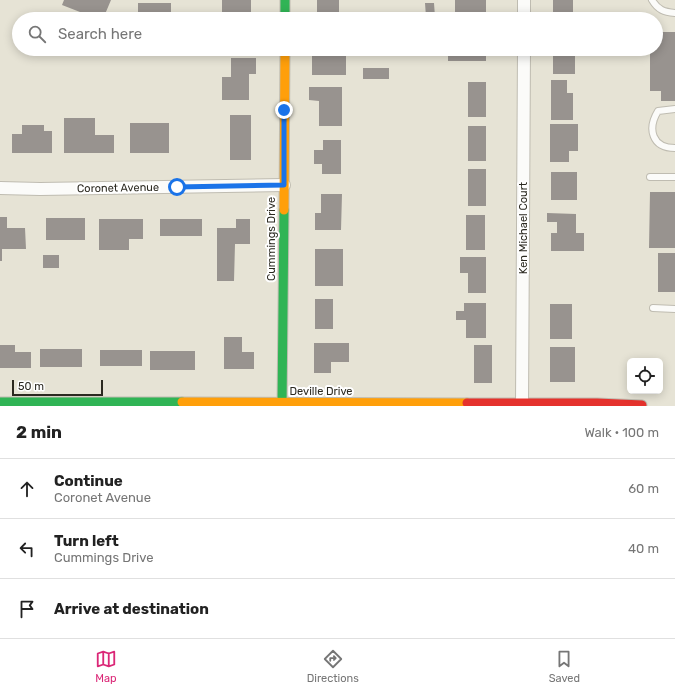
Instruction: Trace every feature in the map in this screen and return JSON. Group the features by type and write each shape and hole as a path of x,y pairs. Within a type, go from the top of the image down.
{"street":[{"path":"285,0 285,12"},
{"path":"524,0 524,12"},
{"name":"Cummings Drive","path":"282,405 285,56"},
{"name":"Ken Michael Court","path":"522,405 524,56"},
{"name":"Coronet Avenue","path":"0,188 40,189 284,185"},
{"name":"Deville Drive","path":"0,402 282,405 642,405"}],"lane":[{"path":"652,0 657,8 665,12 675,13"},
{"path":"675,109 658,111 653,119 653,127 655,139 659,145 667,148 675,148"},
{"path":"650,177 675,177"},
{"path":"653,308 675,309"}],"building":[{"path":"64,0 111,0 106,12 80,12 62,5"},
{"path":"222,0 251,0 251,12 222,12"},
{"path":"317,0 339,0 339,12 317,12"},
{"path":"455,0 486,0 486,12 455,12"},
{"path":"553,0 573,0 573,12 553,12"},
{"path":"138,3 171,3 171,12 138,12"},
{"path":"425,3 434,3 435,12 426,12"},
{"path":"663,32 675,32 675,101 661,101 661,91 650,91 650,56 663,56"},
{"path":"312,56 346,56 346,75 312,75"},
{"path":"448,56 486,56 486,61 448,61"},
{"path":"553,56 575,56 575,74 553,74"},
{"path":"231,58 256,58 256,74 249,74 249,100 222,100 222,77 231,77"},
{"path":"363,68 389,68 389,79 363,79"},
{"path":"551,80 567,80 567,93 573,93 573,120 551,120"},
{"path":"468,82 486,82 486,117 468,117"},
{"path":"309,87 342,87 342,126 319,126 319,101 309,100"},
{"path":"230,115 251,115 251,160 230,160"},
{"path":"64,118 95,118 95,135 114,135 114,153 64,153"},
{"path":"130,123 169,123 169,153 130,153"},
{"path":"550,124 578,124 578,151 569,151 569,162 550,162"},
{"path":"22,125 44,125 44,131 52,131 52,153 12,153 12,134 22,134"},
{"path":"468,126 486,126 486,161 468,161"},
{"path":"323,140 341,140 341,174 322,174 322,164 314,164 314,150 323,150"},
{"path":"468,169 486,169 486,206 468,206"},
{"path":"551,172 577,172 577,200 551,200"},
{"path":"650,192 675,192 675,248 649,248"},
{"path":"321,194 342,194 341,230 315,230 315,213 321,213"},
{"path":"547,213 576,214 576,233 584,233 584,251 551,251 551,233 557,233 557,222 547,222"},
{"path":"466,215 485,215 485,250 466,250"},
{"path":"0,217 7,217 7,228 25,228 26,249 2,249 2,261 0,261"},
{"path":"46,218 85,218 85,240 46,240"},
{"path":"99,219 143,219 143,239 129,239 129,250 99,250"},
{"path":"160,219 202,219 202,236 160,236"},
{"path":"236,219 250,219 250,244 235,244 234,281 217,281 217,228 236,228"},
{"path":"315,249 343,249 343,286 315,286"},
{"path":"658,253 675,253 675,292 658,292"},
{"path":"43,255 59,255 59,268 43,268"},
{"path":"460,257 486,257 486,293 468,293 468,273 460,273"},
{"path":"315,299 333,299 333,329 315,329"},
{"path":"464,303 486,303 486,338 466,338 466,320 456,320 456,311 464,311"},
{"path":"550,304 572,304 572,339 550,339"},
{"path":"224,337 242,337 242,352 254,352 254,369 224,369"},
{"path":"314,343 349,343 349,362 331,362 331,373 314,373"},
{"path":"0,345 15,345 15,352 31,352 31,368 0,368"},
{"path":"474,345 492,345 492,383 474,383"},
{"path":"550,347 575,347 575,382 550,382"},
{"path":"40,349 82,349 82,367 40,367"},
{"path":"100,350 142,350 142,366 100,366"},
{"path":"150,351 195,351 195,370 150,370"}],"traffic: fast":[{"path":"285,0 285,12"},
{"path":"282,406 284,210"},
{"path":"0,402 182,402"}],"traffic: slow":[{"path":"284,210 285,56"},
{"path":"182,402 467,403"}],"traffic: jam":[{"path":"467,403 597,403 642,405"}],"route":[{"path":"177,187 284,185 284,110"}]}
